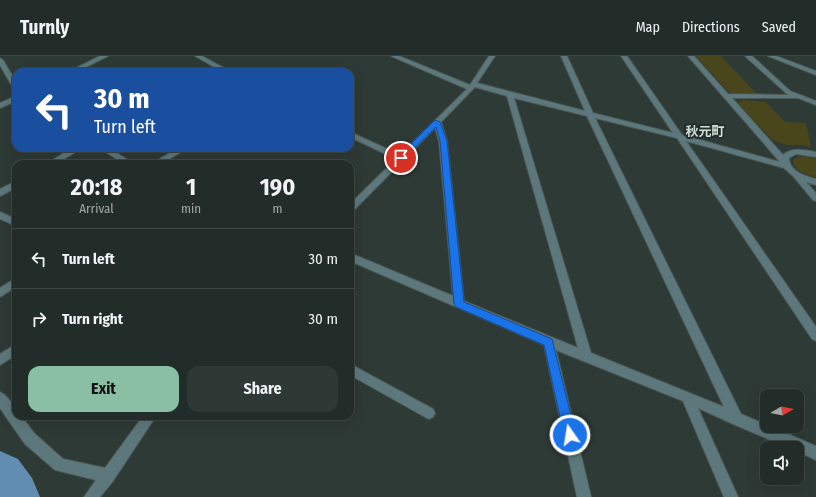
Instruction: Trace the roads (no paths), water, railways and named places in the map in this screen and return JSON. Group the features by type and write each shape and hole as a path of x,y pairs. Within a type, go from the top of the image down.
{"street":[{"path":"80,68 105,56"},
{"path":"198,56 220,68"},
{"path":"394,56 472,86 589,113 788,166 801,177 816,182"},
{"path":"354,205 472,86 492,56"},
{"path":"564,56 589,113 737,420"},
{"path":"624,56 816,336"},
{"path":"691,56 816,198"},
{"path":"748,56 788,92 816,103"},
{"path":"771,56 816,73"},
{"path":"0,60 12,81"},
{"path":"510,94 586,357"},
{"path":"727,96 802,98"},
{"path":"0,106 12,100"},
{"path":"437,122 443,141 459,304"},
{"path":"354,136 401,158"},
{"path":"57,160 71,152"},
{"path":"110,152 124,160"},
{"path":"162,160 177,152"},
{"path":"788,166 785,157 789,154 795,152 816,155"},
{"path":"0,193 12,186"},
{"path":"0,215 12,221"},
{"path":"354,260 549,342 687,397 816,453"},
{"path":"0,293 12,285"},
{"path":"549,342 584,497"},
{"path":"0,360 12,352"},
{"path":"354,371 429,413"},
{"path":"687,397 732,497"},
{"path":"0,398 12,414"},
{"path":"16,420 30,439 60,465 108,476"},
{"path":"92,495 108,476 147,420"}],"waterway":[{"path":"0,477 13,497"}],"district":[{"name":"秋元町","path":"705,131"}]}
